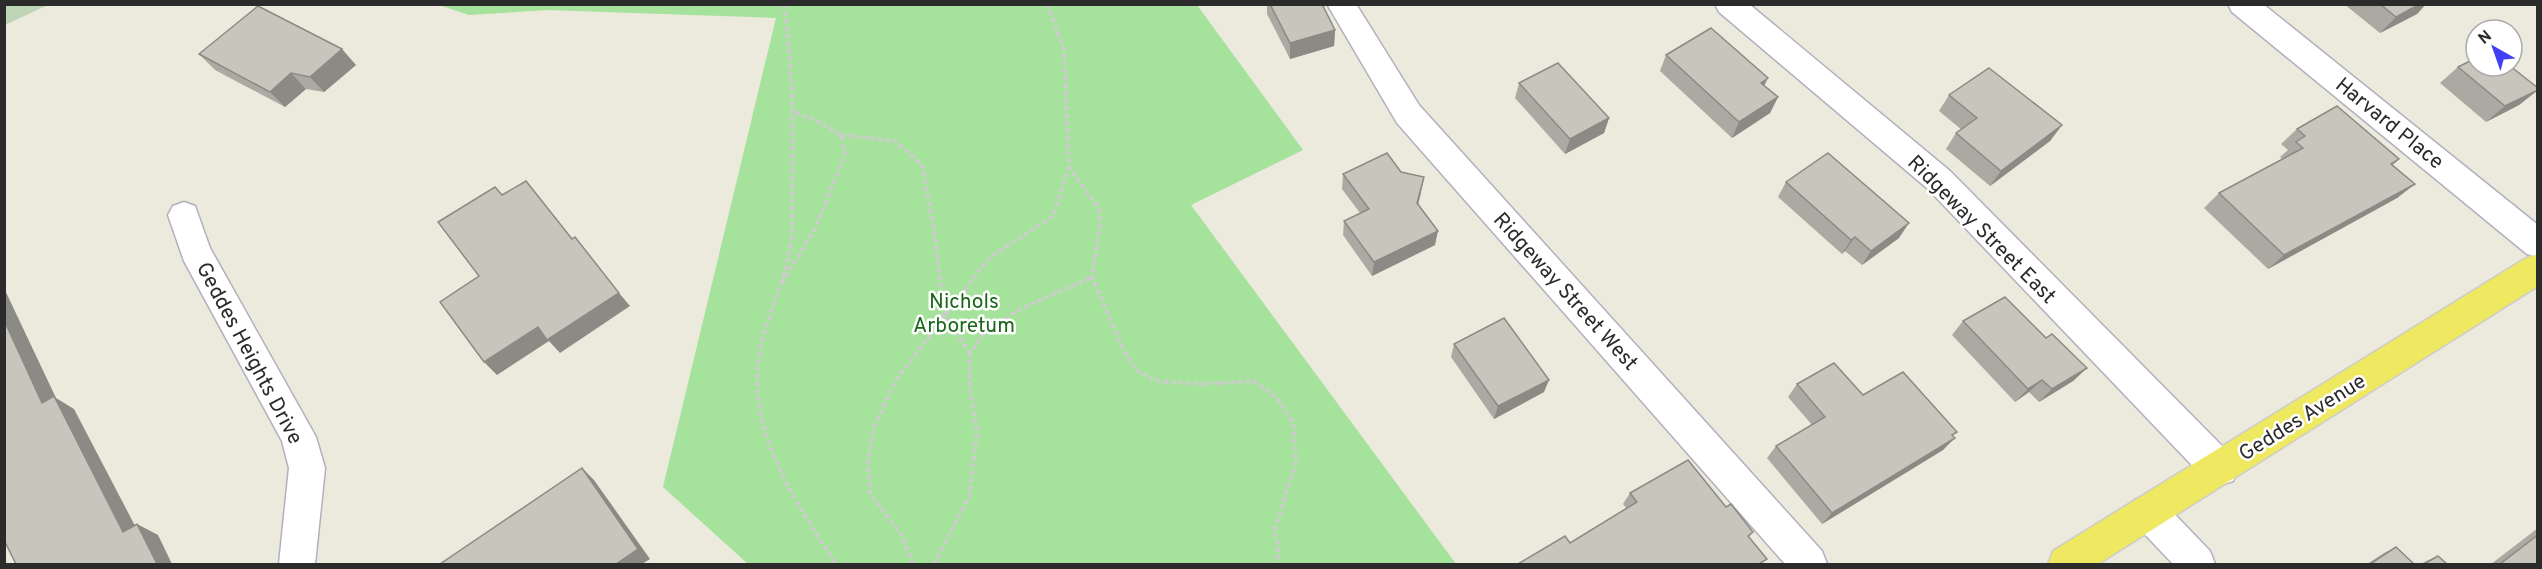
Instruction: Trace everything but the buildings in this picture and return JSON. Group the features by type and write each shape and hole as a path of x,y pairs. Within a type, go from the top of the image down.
{"main road":[{"name":"Geddes Avenue","path":"2066,564 2538,268"}],"street":[{"name":"Ridgeway Street West","path":"1341,4 1408,114 1809,564"},
{"name":"Ridgeway Street East","path":"1729,4 1939,180 2220,469"},
{"name":"Harvard Place","path":"2242,4 2538,244"},
{"name":"Geddes Heights Drive","path":"184,214 195,251 298,437 308,468 297,564"},
{"path":"2148,512 2196,564"}],"path":[{"path":"784,4 792,111 790,245 759,354 757,399 767,438 806,520 836,564"},
{"path":"913,564 901,534 870,494 868,459 875,424 897,379 989,258 1053,216 1069,167 1064,50 1047,4"},
{"path":"792,111 821,123 841,135 870,136 895,141 922,165 935,236 944,316 970,353"},
{"path":"779,288 815,229 841,165 845,154 841,135"},
{"path":"1069,167 1099,209 1100,224 1092,277 1125,353 1136,370 1156,381 1201,384 1254,381 1277,398 1293,422 1296,462 1274,532 1278,545 1277,564"},
{"path":"934,564 969,497 977,432 969,382 970,353 981,337 1018,310 1092,277"}],"green space":[{"path":"5,4 48,4 48,5 5,25"},
{"name":"Nichols Arboretum","path":"439,5 1197,5 1303,150 1191,205 1456,564 748,564 663,487 776,18 548,10 469,15"}]}
